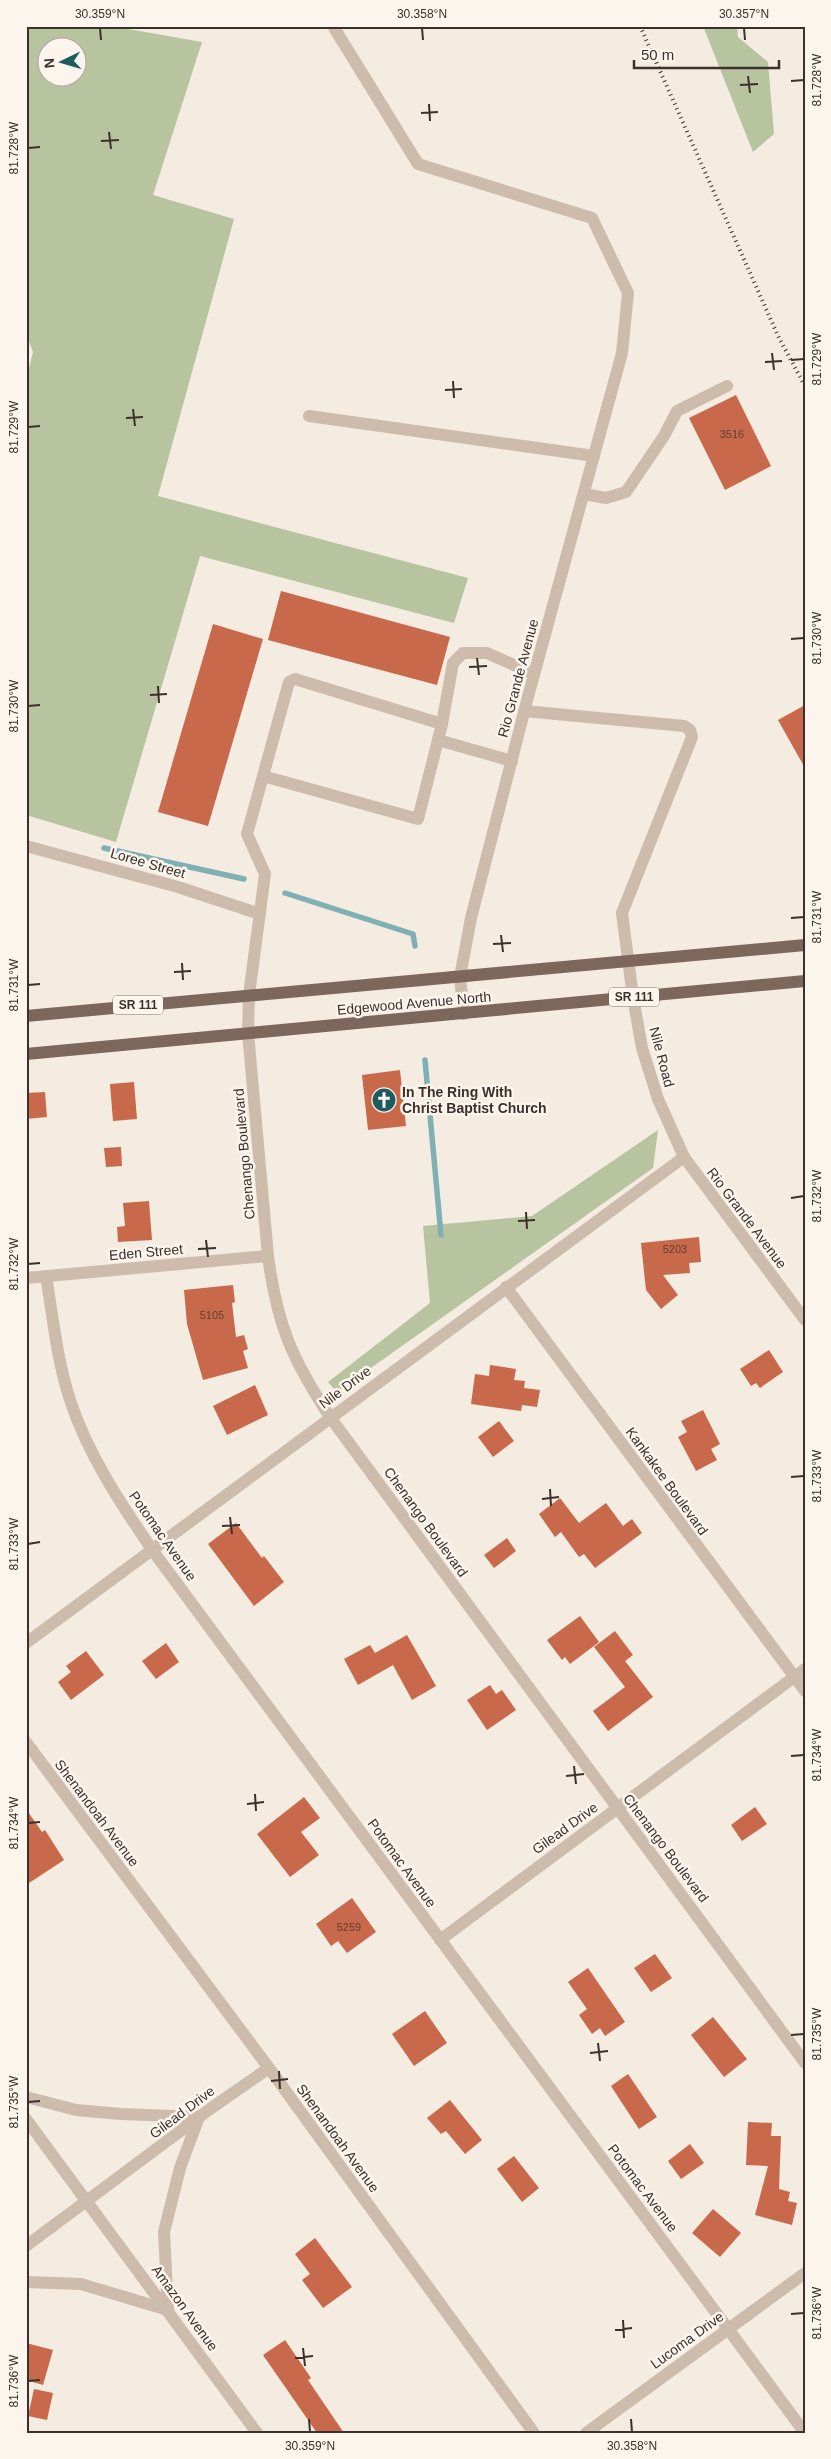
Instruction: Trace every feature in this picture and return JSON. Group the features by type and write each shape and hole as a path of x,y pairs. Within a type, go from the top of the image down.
{"main road":[{"name":"Edgewood Avenue North","path":"26,1016 805,945"},
{"name":"Edgewood Avenue North","path":"26,1054 805,981"}],"street":[{"name":"Rio Grande Avenue","path":"333,26 418,164 592,218 628,293 622,353 524,711 471,918 460,977 464,1014"},
{"path":"584,494 606,498 626,492 664,436 677,411 727,386"},
{"path":"309,416 594,456"},
{"path":"263,776 418,819 442,724 453,664 463,653 487,653 534,674"},
{"name":"Chenango Boulevard","path":"442,724 295,679 289,682 247,834 265,874 249,995 248,1033 268,1256 273,1292 291,1351 330,1417 805,2063"},
{"name":"Nile Road","path":"524,711 684,726 690,730 692,738 622,913 642,1048 658,1100 684,1157"},
{"path":"438,740 512,761"},
{"name":"Loree Street","path":"26,846 178,886 260,914"},
{"name":"Rio Grande Avenue","path":"684,1157 805,1320"},
{"name":"Nile Drive","path":"26,1643 684,1157"},
{"name":"Eden Street","path":"26,1278 268,1256"},
{"name":"Potomac Avenue","path":"46,1276 57,1350 70,1400 88,1445 121,1505 153,1551 805,2433"},
{"name":"Kankakee Boulevard","path":"506,1287 805,1692"},
{"name":"Gilead Drive","path":"440,1940 805,1669"},
{"name":"Shenandoah Avenue","path":"26,1742 269,2068 534,2433"},
{"name":"Gilead Drive","path":"88,2200 199,2117 269,2068"},
{"path":"26,2097 76,2110 199,2117 180,2168 164,2232 168,2310 81,2284 26,2282"},
{"name":"Amazon Avenue","path":"26,2119 88,2200 257,2433"},
{"path":"26,2246 53,2228 88,2200"},
{"name":"Lucoma Drive","path":"586,2433 805,2273"}],"green space":[{"path":"26,26 111,26 202,42 153,195 234,219 158,496 468,578 454,623 200,556 116,842 26,815 26,380 33,352 26,333"},
{"path":"703,26 737,26 738,37 768,62 774,134 753,152"},
{"path":"658,1130 653,1168 337,1392 328,1382 430,1303 423,1226 532,1216"}],"building":[{"path":"736,395 771,466 725,490 689,418"},
{"path":"281,591 450,637 437,685 268,640"},
{"path":"213,624 263,639 208,826 158,812"},
{"path":"805,705 805,768 778,720"},
{"name":"In The Ring With Christ Baptist Church","path":"400,1070 406,1126 368,1130 362,1075"},
{"path":"134,1082 137,1119 113,1121 110,1084"},
{"path":"45,1092 47,1117 26,1119 26,1093"},
{"path":"121,1147 122,1166 106,1167 104,1148"},
{"path":"149,1201 152,1240 118,1242 117,1227 125,1226 123,1203"},
{"path":"699,1237 701,1262 689,1263 690,1273 663,1275 678,1295 661,1309 646,1290 641,1243"},
{"path":"233,1285 235,1302 232,1303 236,1337 244,1335 248,1349 243,1351 248,1368 203,1380 187,1324 184,1290"},
{"path":"769,1350 783,1372 760,1388 756,1383 751,1386 740,1369"},
{"path":"490,1365 516,1369 514,1380 525,1381 524,1388 540,1390 537,1407 522,1405 521,1411 471,1404 475,1374 489,1376"},
{"path":"255,1385 268,1415 227,1435 213,1406"},
{"path":"703,1410 720,1444 711,1449 717,1460 696,1471 678,1437 687,1432 681,1421"},
{"path":"499,1421 514,1441 493,1457 478,1437"},
{"path":"560,1498 579,1523 606,1503 623,1526 632,1519 642,1533 595,1568 584,1554 579,1557 561,1532 555,1537 539,1514"},
{"path":"236,1523 262,1558 264,1556 284,1582 254,1606 208,1544"},
{"path":"507,1538 516,1551 494,1568 484,1555"},
{"path":"580,1616 599,1642 570,1664 565,1657 562,1660 547,1640"},
{"path":"615,1631 633,1655 625,1661 653,1697 608,1731 593,1711 625,1687 594,1647"},
{"path":"407,1635 436,1686 412,1700 393,1665 358,1685 344,1659 370,1645 375,1653"},
{"path":"166,1643 179,1662 156,1679 142,1661"},
{"path":"86,1651 104,1675 71,1700 58,1682 71,1672 66,1666"},
{"path":"490,1685 496,1694 502,1690 516,1710 487,1730 467,1700"},
{"path":"304,1797 320,1818 301,1832 319,1855 290,1877 257,1834"},
{"path":"755,1807 767,1824 742,1841 731,1825"},
{"path":"26,1809 42,1832 45,1830 64,1860 26,1885"},
{"path":"352,1898 376,1932 347,1953 338,1941 331,1946 316,1924"},
{"path":"655,1954 672,1978 651,1992 634,1968"},
{"path":"588,1968 625,2022 605,2036 600,2028 592,2034 579,2015 587,2009 568,1982"},
{"path":"425,2011 447,2043 414,2066 392,2034"},
{"path":"713,2017 747,2059 724,2077 691,2035"},
{"path":"628,2074 657,2117 639,2129 611,2086"},
{"path":"450,2100 482,2140 465,2154 446,2131 441,2134 427,2118"},
{"path":"748,2122 772,2123 771,2136 781,2136 779,2189 790,2192 788,2201 797,2203 792,2225 755,2215 768,2166 746,2165"},
{"path":"690,2144 704,2163 681,2179 668,2161"},
{"path":"514,2156 539,2188 522,2202 497,2169"},
{"path":"713,2209 741,2233 720,2257 692,2233"},
{"path":"315,2238 352,2287 323,2308 302,2280 310,2274 295,2254"},
{"path":"285,2340 311,2378 308,2380 344,2433 317,2433 263,2355"},
{"path":"26,2343 53,2350 43,2385 26,2380"},
{"path":"34,2389 53,2393 47,2420 28,2416"}],"waterway":[{"path":"104,848 244,879"},
{"path":"285,893 413,934 415,946"},
{"path":"425,1060 441,1235"}],"railway":[{"path":"640,26 779,338 805,386"}],"place":[{"name":"In The Ring With Christ Baptist Church","path":"384,1100"}]}
